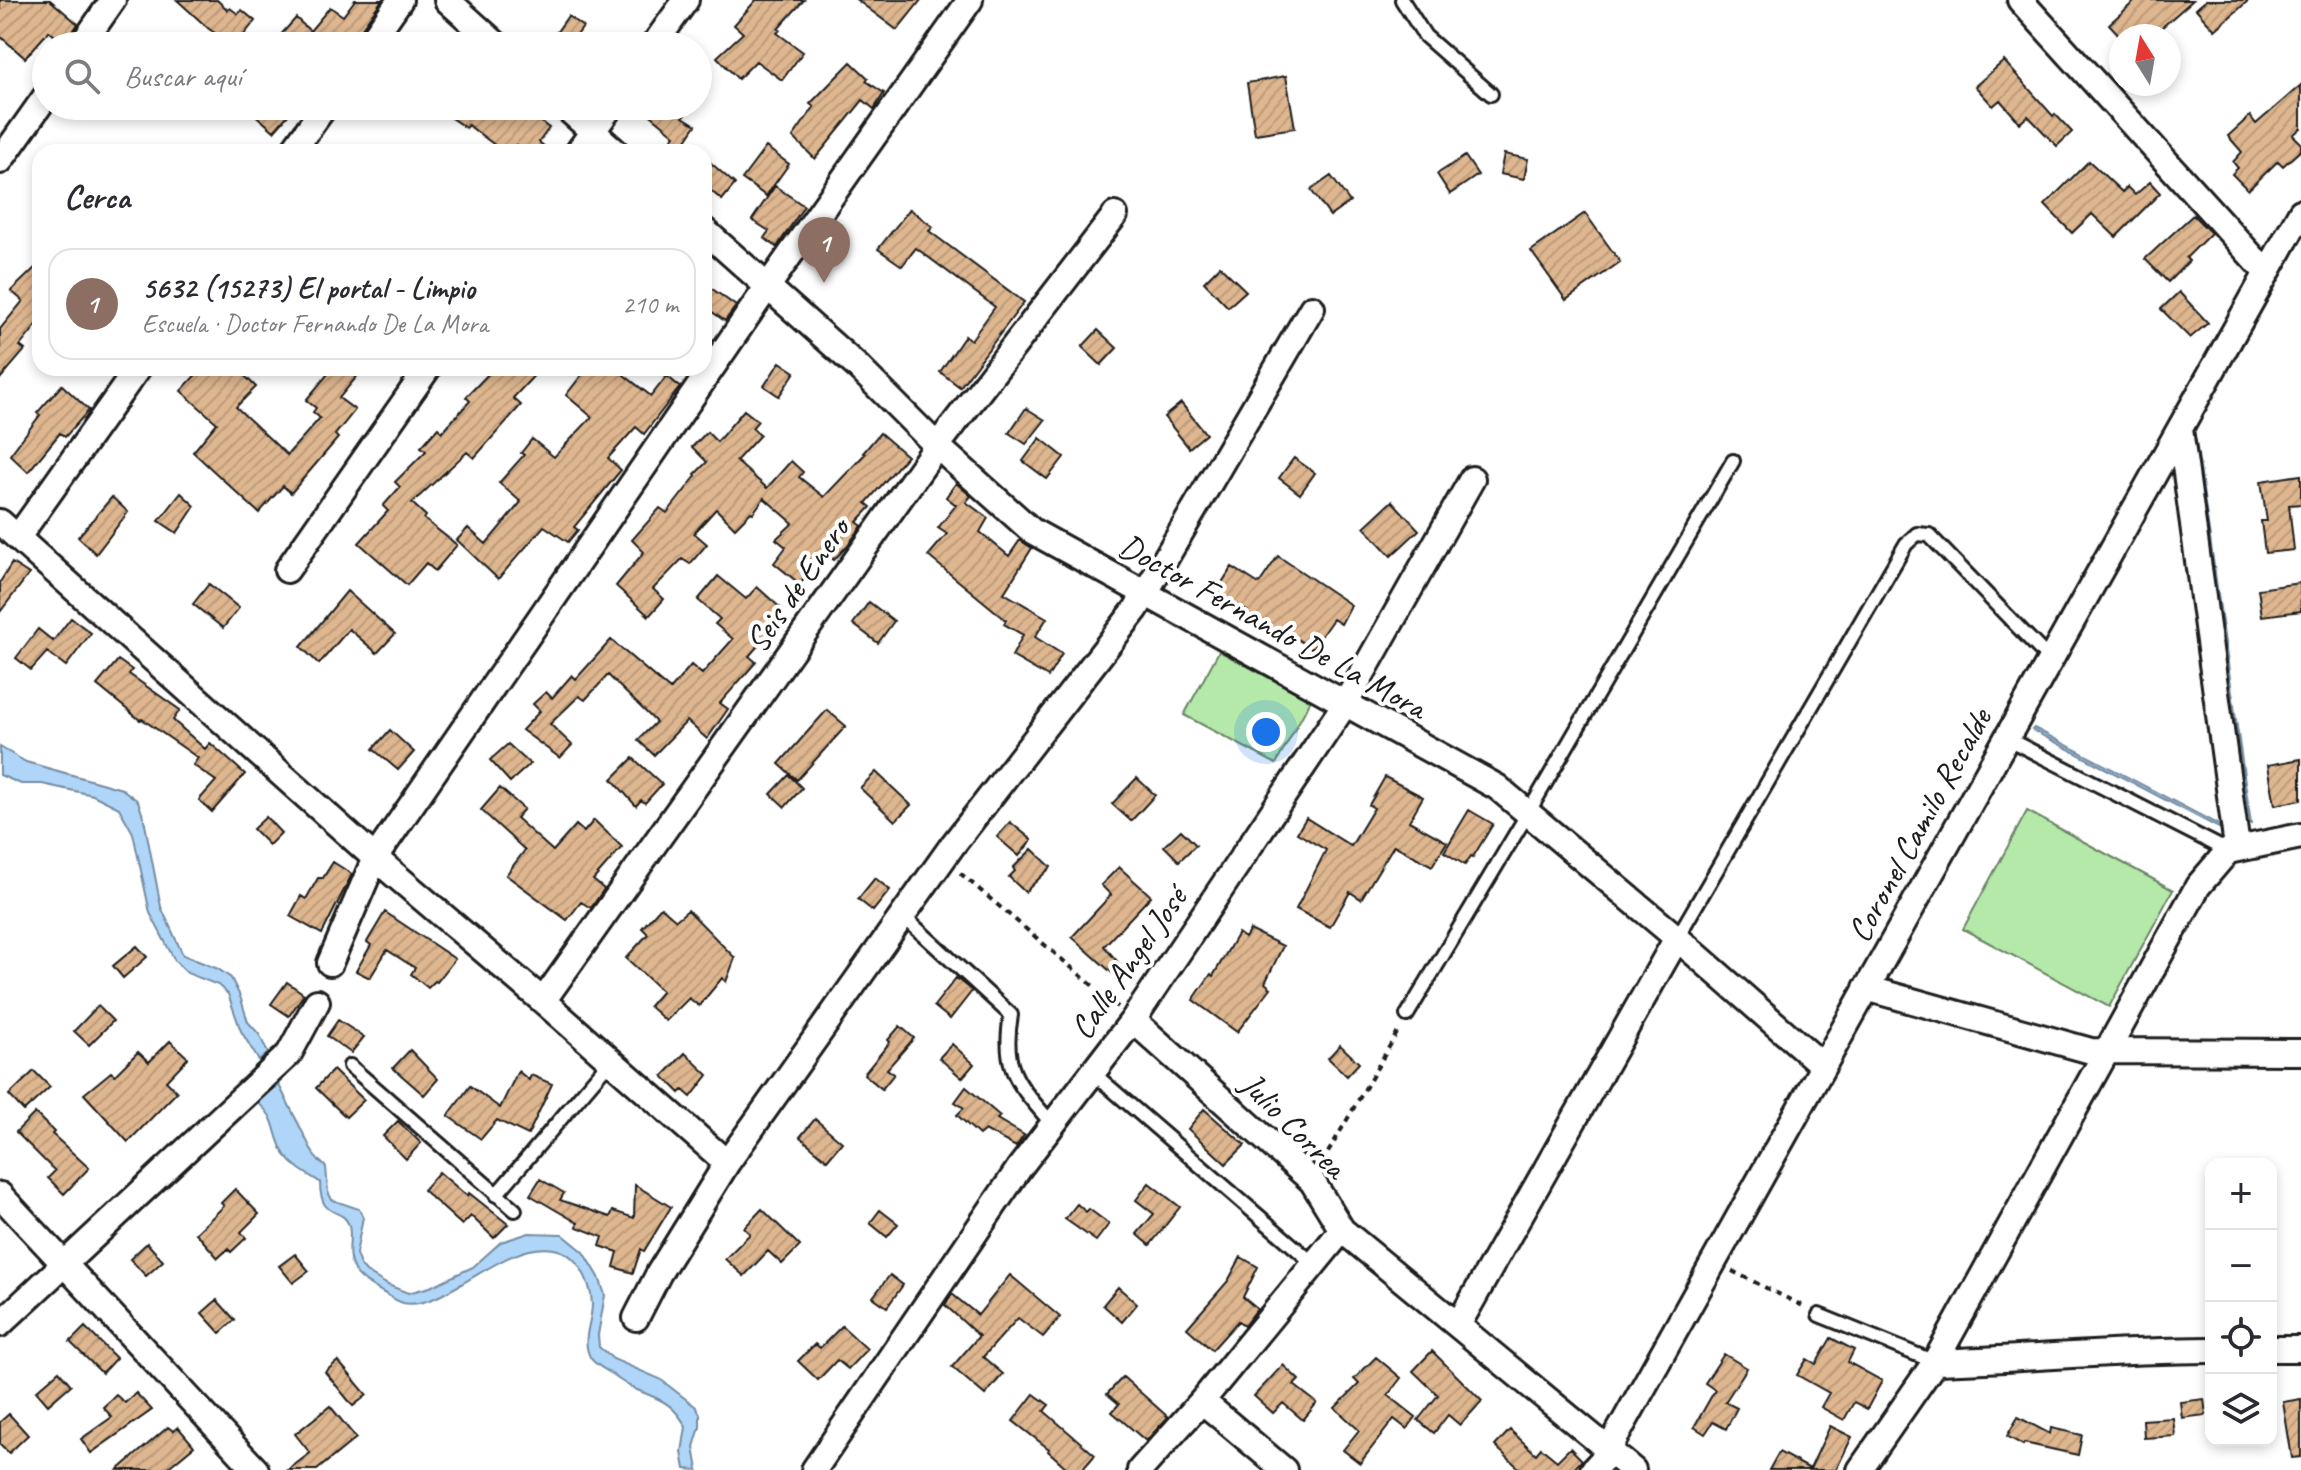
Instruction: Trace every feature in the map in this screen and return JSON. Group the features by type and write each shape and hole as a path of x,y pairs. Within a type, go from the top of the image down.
{"street":[{"path":"91,32 113,0"},
{"path":"378,32 400,0"},
{"path":"447,0 482,32"},
{"path":"663,32 686,0"},
{"path":"712,368 970,0"},
{"path":"2020,0 2267,273"},
{"path":"0,161 32,116"},
{"path":"298,144 315,120"},
{"path":"580,120 607,144"},
{"path":"584,144 601,120"},
{"name":"Coronel Camilo Recalde","path":"1593,1470 1608,1450 2301,212"},
{"name":"Seis de Enero","path":"543,1001 937,446 1115,215"},
{"name":"Doctor Fernando De La Mora","path":"712,237 859,368 937,446 1032,531 1497,787 1823,1066"},
{"path":"636,1318 659,1273 727,1163 943,859 1136,609 1312,308"},
{"path":"132,376 9,529 375,858 727,1163"},
{"path":"287,570 422,376"},
{"path":"330,963 375,858 706,376"},
{"path":"2180,429 2233,849"},
{"name":"Calle Angel José","path":"814,1470 1020,1167 1133,1020 1345,704 1472,479"},
{"path":"1860,1470 1935,1362 2198,886 2233,849 2301,836"},
{"path":"1458,1325 1677,938"},
{"path":"1866,988 2075,1047 2105,1052 2301,1052"},
{"path":"0,1324 289,1054 317,1002"},
{"name":"Julio Correa","path":"1133,1020 1312,1181 1342,1230 1633,1470"},
{"path":"0,1195 256,1470"},
{"path":"1140,1470 1202,1401 1342,1230"},
{"path":"2277,1349 2301,1349"},
{"path":"1935,1362 2139,1350 2205,1350"},
{"path":"1202,1401 1284,1470"}],"lane":[{"path":"1402,0 1425,36 1491,94"},
{"path":"1407,1015 1733,461"},
{"path":"1677,938 1906,544 1917,534 1929,535 2050,660"},
{"path":"2006,738 2233,849"},
{"path":"903,916 1011,1015 1009,1058 1016,1081 1053,1125"},
{"path":"496,1195 610,1061"},
{"path":"350,1066 515,1210"},
{"path":"1093,1073 1314,1264"},
{"path":"1819,1315 1935,1362"}],"path":[{"path":"943,859 1133,1020"},
{"path":"1312,1181 1407,1015"},
{"path":"1714,1261 1819,1315"}],"green space":[{"path":"1219,651 1311,700 1276,764 1184,715"},
{"path":"2027,811 2173,890 2109,1007 1963,929"}],"water":[{"path":"2193,441 2196,441 2251,824 2250,824"},
{"path":"2034,728 2219,825 2219,828 2032,730"},
{"path":"0,747 26,762 122,789 138,801 161,907 183,955 218,969 231,978 248,1022 259,1034 268,1053 259,1061 241,1031 228,994 218,985 187,973 175,961 150,913 133,833 119,808 93,795 42,784 21,784 0,775"},
{"path":"279,1085 315,1157 326,1167 328,1192 332,1200 359,1209 363,1217 356,1254 360,1265 388,1285 408,1293 430,1287 473,1267 501,1242 529,1233 562,1234 584,1252 599,1277 605,1295 599,1347 613,1359 660,1379 696,1407 700,1414 694,1447 698,1470 685,1469 682,1452 686,1427 674,1410 661,1400 624,1383 590,1357 587,1344 592,1311 589,1287 582,1270 570,1256 554,1249 534,1249 514,1255 437,1297 419,1303 400,1302 360,1277 351,1264 348,1223 323,1202 320,1182 285,1155 268,1113 255,1101"}],"building":[{"path":"0,0 50,0 78,24 72,32 32,32 32,50 25,58 0,36"},
{"path":"177,0 217,0 228,10 230,8 238,14 242,10 255,21 246,32 214,32"},
{"path":"355,0 382,0 359,32 283,32 296,18 310,31 330,7 343,16"},
{"path":"756,0 804,0 778,29 777,33 803,52 782,80 756,61 738,79 717,57 743,33 734,25"},
{"path":"857,0 921,0 897,30"},
{"path":"2136,0 2193,0 2166,24 2109,24"},
{"path":"2206,0 2249,0 2215,30 2196,9"},
{"path":"568,16 583,27 579,32 557,32"},
{"path":"2004,61 2053,116 2055,114 2072,132 2057,146 2028,116 2020,123 2000,100 1993,106 1975,86"},
{"path":"851,62 868,78 866,81 884,93 874,109 863,100 815,159 793,137 814,107 810,104"},
{"path":"1286,76 1295,128 1255,134 1247,83"},
{"path":"2301,85 2301,128 2293,135 2301,143 2301,150 2283,166 2278,161 2248,190 2232,174 2238,168 2233,162 2242,152 2228,136 2250,116 2256,124"},
{"path":"261,120 284,120 274,131"},
{"path":"454,120 538,120 549,128 539,142 541,144 493,144 468,125 466,128"},
{"path":"657,120 688,120 696,125 686,140 690,144 667,144 675,135"},
{"path":"766,147 789,164 766,196 742,179"},
{"path":"1504,154 1528,159 1524,179 1500,174"},
{"path":"1465,156 1478,175 1450,194 1437,174"},
{"path":"2089,161 2122,192 2127,187 2135,195 2150,182 2160,193 2116,237 2092,214 2072,233 2045,205"},
{"path":"712,164 735,184 722,200 712,192"},
{"path":"1331,176 1350,202 1330,216 1311,190"},
{"path":"775,186 804,206 777,247 764,238 769,231 752,220"},
{"path":"910,209 933,227 929,231 1024,302 960,387 940,372 965,336 971,340 995,307 916,248 902,266 878,249"},
{"path":"1585,213 1620,262 1566,300 1531,251"},
{"path":"2193,215 2211,233 2168,282 2145,259"},
{"path":"1220,266 1246,291 1228,307 1204,282"},
{"path":"32,271 32,331 20,346 25,350 0,379 0,329 23,301 11,291"},
{"path":"712,289 736,306 725,321 712,312"},
{"path":"2179,292 2208,323 2190,338 2161,309"},
{"path":"1098,330 1117,348 1101,365 1082,347"},
{"path":"780,362 795,372 779,396 764,386"},
{"path":"195,376 245,376 256,387 236,407 287,455 320,418 313,412 316,408 306,400 326,376 357,376 339,398 355,410 335,435 338,438 291,493 283,486 259,513 193,452 217,423 181,391"},
{"path":"486,376 534,376 513,398 521,405 474,458 467,452 412,503 426,516 424,519 457,545 435,571 426,563 407,585 359,543 388,511 383,506 400,487 395,482 426,451 421,447 438,428 442,432 470,401 466,397"},
{"path":"581,376 625,376 651,396 667,376 680,387 644,434 636,427 608,458 621,470 574,527 578,530 568,542 544,526 498,579 457,540 468,528 486,544 521,502 499,483 524,455 521,453 532,439 554,457 592,417 566,395"},
{"path":"62,385 89,410 65,437 60,433 28,472 10,455 40,415 37,413"},
{"path":"1181,403 1206,434 1189,448 1164,417"},
{"path":"1026,408 1045,420 1026,444 1009,433"},
{"path":"744,410 758,421 752,428 760,435 736,461 767,488 791,461 803,472 799,477 824,497 865,454 880,433 907,456 866,503 871,507 857,522 862,526 847,546 834,560 826,553 800,584 774,563 786,547 776,539 793,523 764,498 753,513 735,528 716,509 694,533 707,544 690,564 682,559 653,589 664,599 649,616 616,586 644,552 632,540 660,508 667,513 707,462 692,447 707,432 717,442"},
{"path":"1040,438 1064,457 1047,479 1023,461"},
{"path":"1294,458 1315,473 1300,494 1279,478"},
{"path":"2301,475 2301,504 2289,505 2294,550 2265,553 2261,521 2267,521 2261,481"},
{"path":"956,483 971,496 966,502 988,518 980,532 1009,556 1020,540 1032,548 1004,593 1047,618 1035,637 1062,654 1048,677 1012,656 1023,635 1004,624 1006,620 928,556 947,534 938,528 956,505 946,497"},
{"path":"181,493 195,506 177,533 159,521"},
{"path":"112,497 128,512 96,554 78,537"},
{"path":"1392,501 1419,530 1391,556 1364,527"},
{"path":"1278,556 1351,605 1341,624 1333,619 1312,649 1279,627 1276,633 1245,616 1247,611 1216,592 1232,567 1259,584"},
{"path":"12,563 29,574 0,612 0,582"},
{"path":"718,576 746,599 757,587 783,610 771,625 774,628 749,656 756,662 720,703 728,709 707,739 687,721 654,755 638,740 656,722 608,675 585,700 579,696 550,724 572,745 560,758 522,730 540,711 533,704 546,692 552,698 572,675 576,679 611,640 670,690 691,665 702,674 733,639 715,624 720,619 698,600"},
{"path":"2300,583 2301,611 2262,616 2258,589"},
{"path":"209,584 239,608 223,628 193,604"},
{"path":"347,591 395,634 377,653 349,629 319,664 301,647"},
{"path":"869,602 894,621 878,643 853,624"},
{"path":"71,618 91,633 66,666 47,652 31,670 16,658 38,629 53,641"},
{"path":"118,660 132,670 129,674 180,710 173,720 205,749 210,743 245,774 212,812 199,800 216,781 193,765 198,758 140,720 97,685"},
{"path":"827,710 846,726 797,780 779,764"},
{"path":"390,730 414,752 398,770 373,749"},
{"path":"508,744 530,764 510,782 490,760"},
{"path":"633,758 662,784 645,803 641,800 636,806 612,779"},
{"path":"2301,759 2301,800 2275,805 2268,765"},
{"path":"876,772 911,805 895,821 860,788"},
{"path":"789,775 802,788 785,807 771,794"},
{"path":"1385,777 1423,797 1409,821 1447,842 1432,866 1394,845 1361,899 1350,892 1330,927 1296,909 1326,850 1297,833 1306,818 1351,846 1374,808 1369,805"},
{"path":"1137,778 1155,795 1131,821 1112,804"},
{"path":"500,788 524,809 516,818 553,851 576,825 584,832 594,820 622,847 593,880 604,889 591,908 581,902 567,920 506,875 525,850 481,810"},
{"path":"1469,810 1493,824 1465,865 1444,852"},
{"path":"266,817 281,833 269,845 253,829"},
{"path":"1010,822 1032,840 1019,856 997,837"},
{"path":"1181,830 1196,845 1179,861 1164,846"},
{"path":"1032,849 1051,867 1025,892 1009,877 1015,871 1013,868"},
{"path":"333,862 352,874 322,934 290,916 301,896 306,899 318,878 323,878"},
{"path":"1119,867 1151,896 1104,946 1127,973 1120,980 1072,937 1111,895 1101,885"},
{"path":"875,878 890,890 873,911 858,899"},
{"path":"661,907 676,920 688,910 735,958 726,982 722,978 699,1006 689,998 666,1021 649,1006 662,991 626,958 648,934 642,928"},
{"path":"385,912 455,959 437,982 428,988 411,974 415,968 387,950 370,978 356,971 371,945 367,942"},
{"path":"1250,930 1283,946 1265,983 1271,988 1237,1032 1193,1000 1211,974 1213,976 1238,933 1245,938"},
{"path":"137,946 147,957 123,978 113,966"},
{"path":"956,978 972,991 950,1019 934,1006"},
{"path":"287,982 304,994 289,1016 271,1004"},
{"path":"98,1006 113,1021 89,1045 74,1031"},
{"path":"338,1020 364,1037 351,1053 327,1036"},
{"path":"900,1026 914,1038 887,1069 894,1074 882,1089 864,1074"},
{"path":"170,1041 188,1058 166,1081 177,1092 128,1142 84,1094 111,1072 115,1075 138,1052 149,1062"},
{"path":"952,1044 974,1064 962,1078 939,1058"},
{"path":"1340,1045 1359,1063 1347,1076 1328,1058"},
{"path":"410,1050 438,1079 424,1095 393,1068"},
{"path":"685,1053 708,1075 691,1097 683,1090 680,1093 663,1076"},
{"path":"333,1070 364,1100 346,1117 316,1088"},
{"path":"34,1071 50,1087 24,1111 9,1095"},
{"path":"518,1071 529,1080 531,1075 552,1084 528,1135 497,1120 481,1139 448,1116 470,1086 500,1108"},
{"path":"966,1087 1000,1116 997,1119 1024,1135 1016,1147 985,1130 979,1135 957,1115 964,1108 955,1102"},
{"path":"1204,1109 1245,1145 1226,1164 1188,1129"},
{"path":"35,1113 54,1132 52,1134 89,1168 64,1194 48,1178 55,1171 16,1132"},
{"path":"815,1119 842,1142 827,1160 800,1137"},
{"path":"398,1121 421,1143 406,1159 383,1136"},
{"path":"439,1172 508,1224 494,1238 471,1216 462,1225 423,1190"},
{"path":"540,1179 564,1193 560,1200 610,1217 613,1211 634,1218 635,1185 671,1207 644,1251 641,1249 633,1273 614,1267 618,1252 600,1246 603,1237 577,1227 578,1223 530,1195"},
{"path":"1149,1183 1180,1207 1150,1245 1137,1234 1154,1214 1136,1200"},
{"path":"235,1189 259,1214 241,1232 246,1238 231,1252 228,1249 218,1258 196,1233 224,1206 221,1203"},
{"path":"1077,1204 1109,1224 1096,1241 1065,1219"},
{"path":"762,1209 800,1246 782,1264 768,1251 744,1276 725,1259 750,1234 744,1228"},
{"path":"880,1210 898,1224 887,1237 870,1223"},
{"path":"147,1243 163,1261 146,1276 130,1259"},
{"path":"295,1254 309,1271 293,1283 279,1266"},
{"path":"1241,1257 1258,1267 1243,1297 1257,1309 1244,1326 1238,1321 1212,1350 1187,1328 1228,1281"},
{"path":"890,1275 903,1285 887,1307 873,1297"},
{"path":"1010,1275 1060,1317 1043,1337 1018,1318 983,1357 1003,1374 985,1395 952,1367 979,1336 945,1305 952,1294 978,1315"},
{"path":"1118,1287 1137,1304 1122,1322 1103,1305"},
{"path":"217,1300 235,1320 220,1333 202,1313"},
{"path":"842,1326 867,1349 848,1369 837,1360 818,1380 798,1361 815,1344 820,1348"},
{"path":"85,1327 116,1358 102,1373 70,1342"},
{"path":"1831,1338 1854,1350 1848,1362 1882,1381 1867,1409 1854,1402 1844,1420 1821,1407 1829,1393 1797,1375 1807,1359 1816,1364"},
{"path":"1432,1351 1482,1401 1460,1425 1448,1415 1434,1433 1418,1420 1438,1395 1413,1371"},
{"path":"1724,1354 1747,1368 1725,1402 1737,1408 1726,1429 1713,1422 1705,1434 1694,1427 1715,1390 1705,1383"},
{"path":"1376,1357 1401,1378 1388,1395 1416,1417 1407,1429 1394,1419 1360,1463 1343,1450 1359,1430 1335,1408 1359,1384 1354,1379"},
{"path":"338,1361 367,1395 353,1406 325,1372"},
{"path":"1283,1365 1299,1380 1294,1385 1317,1403 1303,1420 1283,1403 1273,1413 1254,1396"},
{"path":"59,1371 71,1385 48,1405 36,1391"},
{"path":"1123,1377 1168,1417 1146,1441 1112,1412 1119,1404 1107,1394"},
{"path":"136,1393 152,1410 91,1453 81,1439 112,1417 103,1407 116,1395 125,1403"},
{"path":"1034,1394 1049,1405 1044,1411 1095,1455 1082,1470 1069,1470 1049,1449 1013,1421"},
{"path":"2204,1399 2205,1415 2182,1418 2180,1402"},
{"path":"2301,1399 2301,1457 2292,1458 2283,1402"},
{"path":"330,1406 356,1438 317,1470 288,1470 310,1453 295,1434"},
{"path":"9,1414 28,1435 9,1453 0,1444 0,1422"},
{"path":"2018,1417 2050,1434 2051,1428 2082,1435 2078,1455 2023,1445 2007,1436"},
{"path":"2173,1418 2175,1436 2144,1438 2143,1420"},
{"path":"1830,1426 1852,1437 1836,1470 1769,1470 1779,1452 1810,1469"},
{"path":"168,1427 173,1431 178,1427 194,1446 165,1470 118,1470"},
{"path":"1510,1430 1536,1454 1541,1448 1557,1461 1570,1448 1582,1460 1573,1470 1521,1470 1495,1446"}],"place":[{"name":"5632 (15273) El portal - Limpio","path":"824,283"}]}
